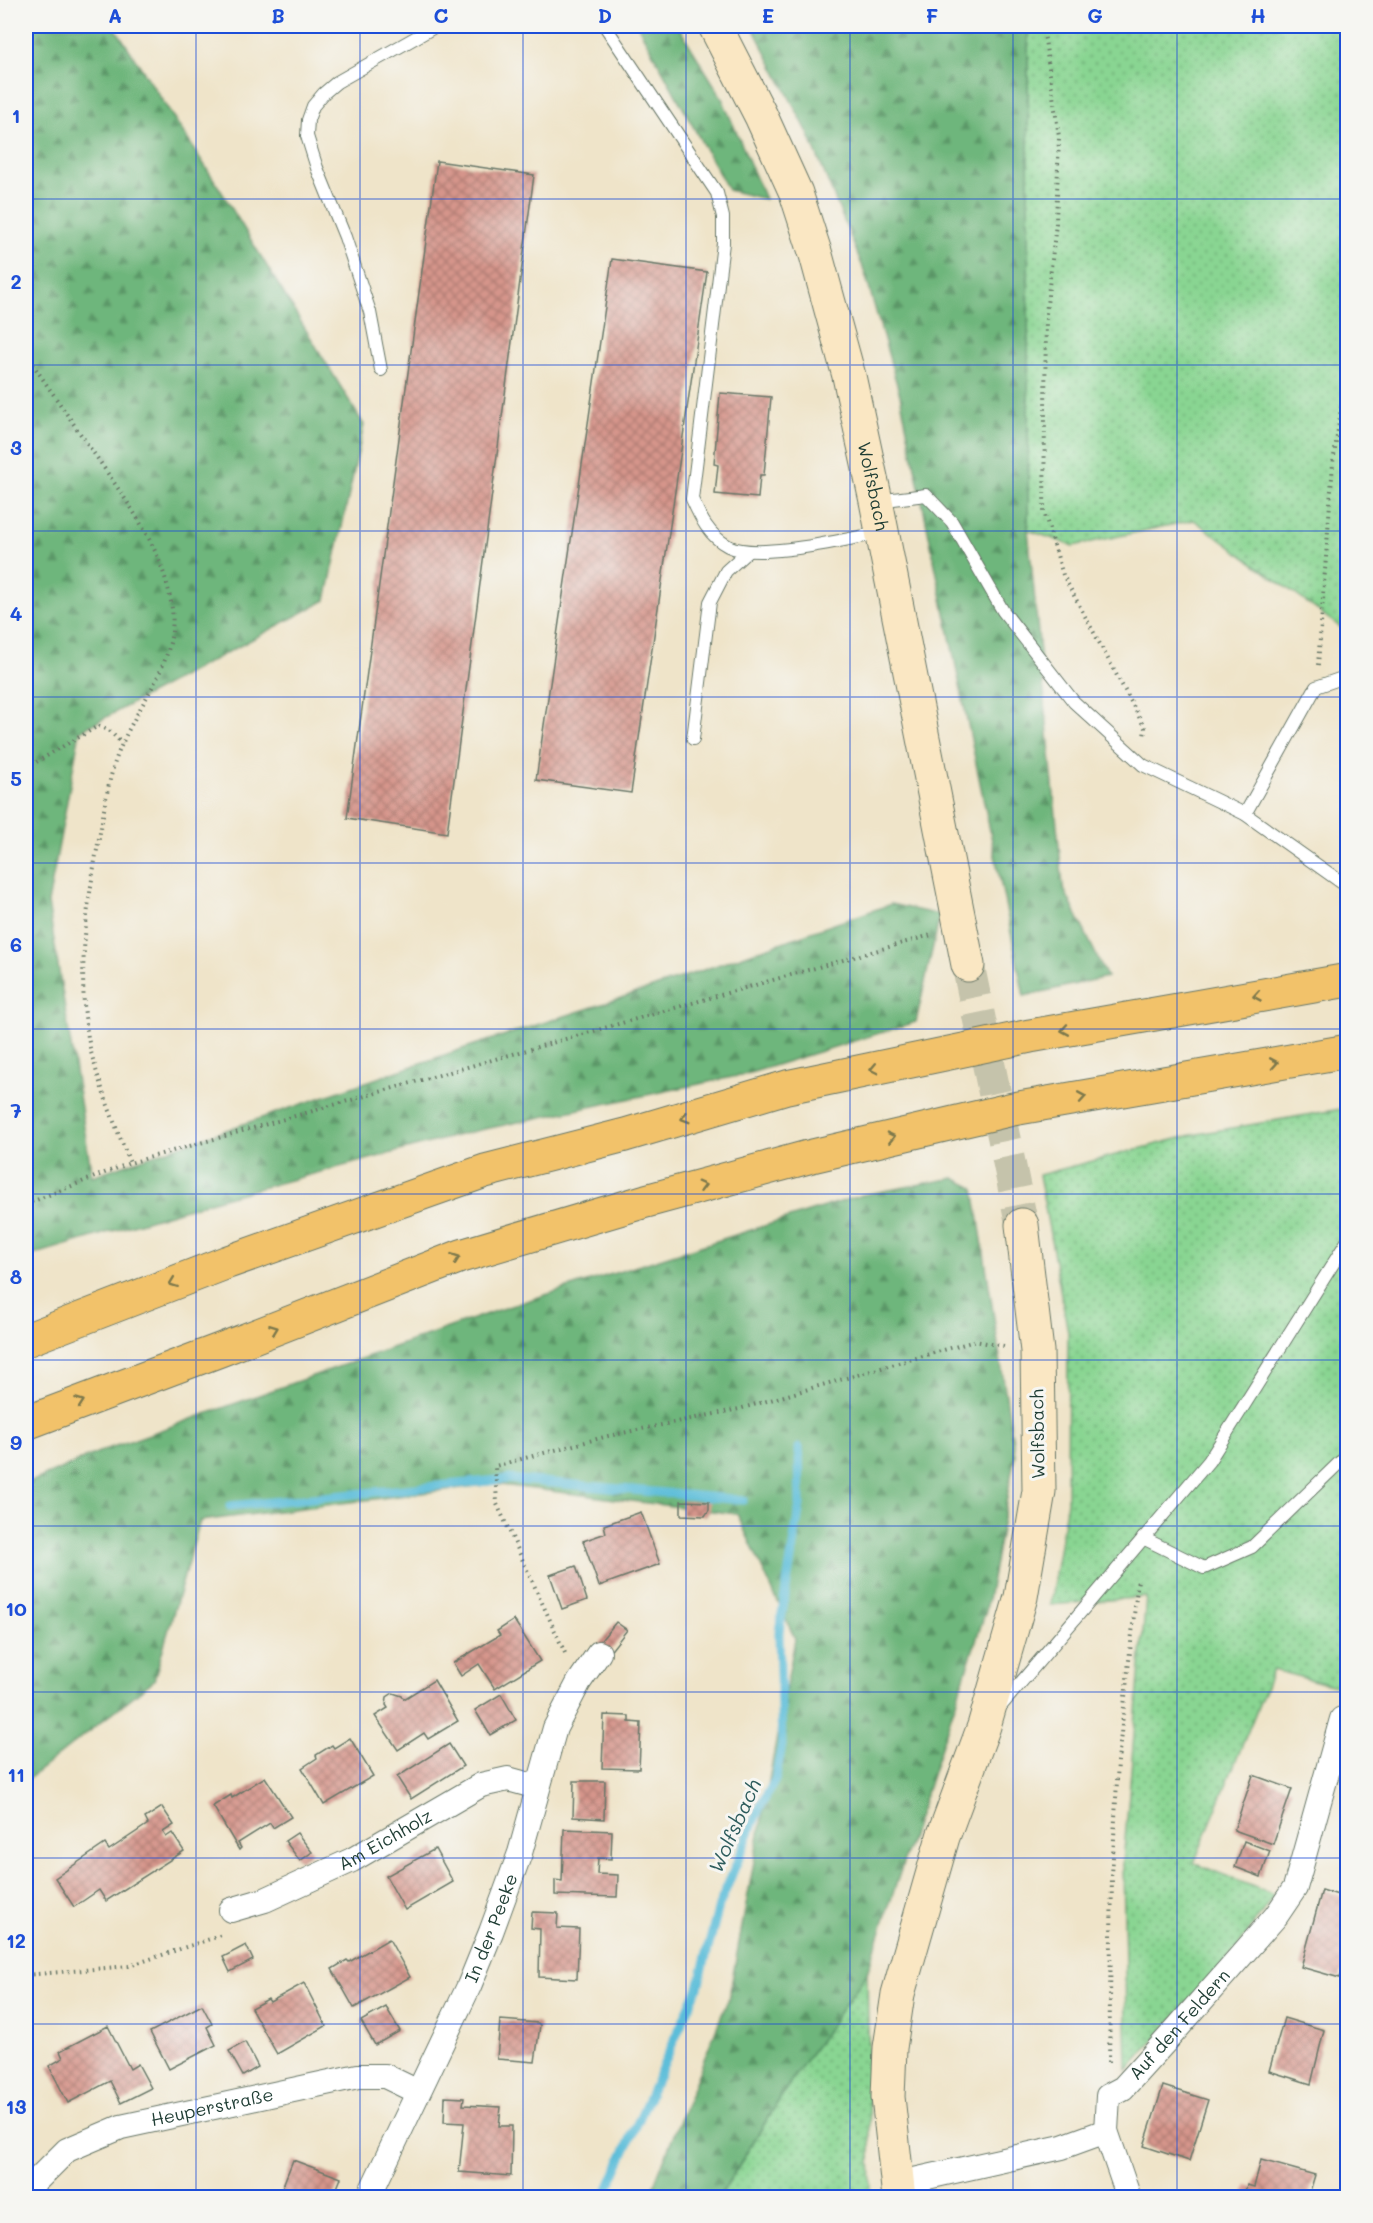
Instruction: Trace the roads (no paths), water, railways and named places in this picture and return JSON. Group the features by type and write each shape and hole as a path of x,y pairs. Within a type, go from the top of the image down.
{"highway":[{"path":"26,1340 228,1262 486,1171 625,1135 788,1088 1030,1036 1347,980"},
{"path":"26,1423 461,1256 646,1201 808,1157 1013,1109 1339,1052"}],"main road":[{"name":"Wolfsbach","path":"715,26 761,116 796,193 816,255 849,376 968,965"},
{"name":"Wolfsbach","path":"898,2191 888,2097 890,2048 898,1994 943,1837 984,1726 1021,1597 1039,1491 1037,1351 1022,1225"}],"street":[{"name":"In der Peeke","path":"368,2198 469,1986 491,1932 520,1853 555,1728 579,1682 599,1653"},
{"name":"Auf den Feldern","path":"1106,2131 1108,2096 1123,2088 1172,2034 1276,1916 1295,1888 1342,1719"},
{"name":"Am Eichholz","path":"239,1907 265,1900 352,1860 481,1785 508,1779 537,1787"},
{"name":"Heuperstraße","path":"29,2184 67,2151 121,2127 358,2076 385,2076 418,2092"},
{"path":"898,2191 1062,2146 1106,2131 1129,2198"}],"lane":[{"path":"381,370 370,312 345,237 317,168 307,135 308,120 313,106 330,87 436,26"},
{"path":"605,26 717,193 723,218 723,243 692,499 702,520 713,534 728,546 748,551 790,548 881,533"},
{"path":"876,501 926,495 952,522 1003,611 1074,702 1143,765 1245,814 1347,887"},
{"path":"693,739 710,602 726,571 748,551"},
{"path":"1245,814 1316,687 1347,676"},
{"path":"984,1726 1209,1461 1347,1240"},
{"path":"1143,1538 1204,1568 1252,1547 1347,1457"}],"waterway":[{"name":"Wolfsbach","path":"604,2198 698,1987 719,1906 759,1809 775,1780 782,1745 779,1632 800,1504 799,1448"},
{"path":"230,1506 509,1479 743,1500"}],"tunnel":[{"path":"968,965 1022,1225"}]}
